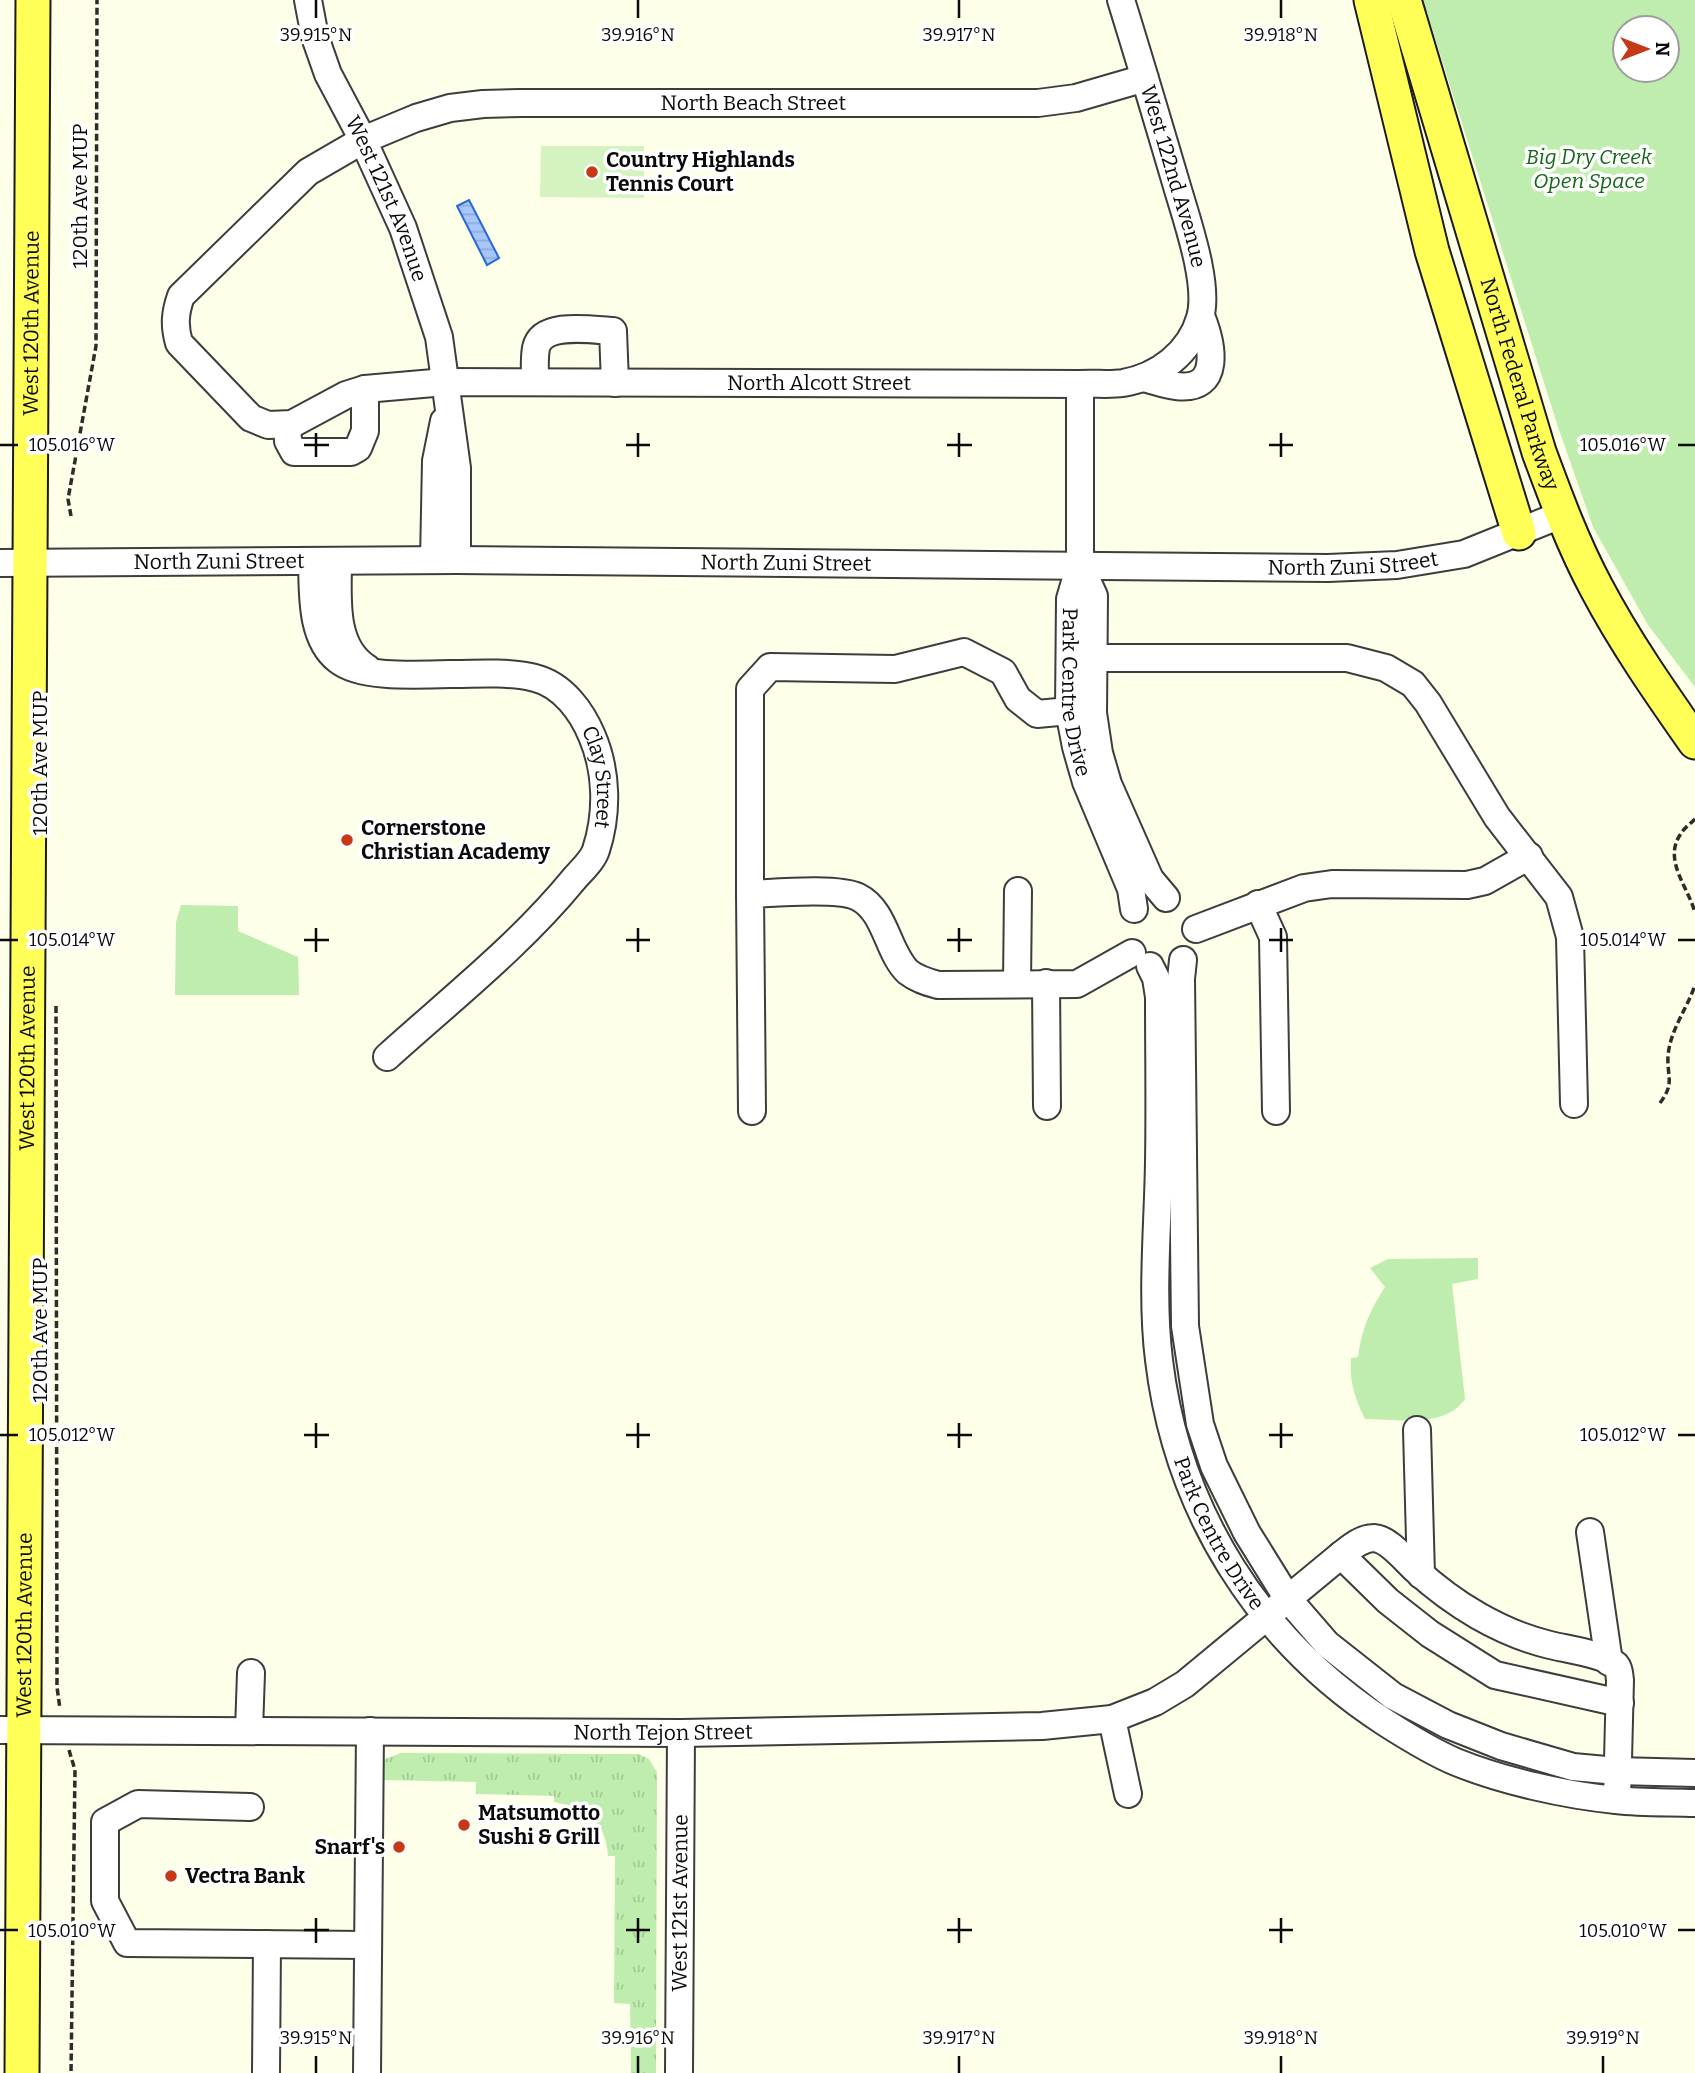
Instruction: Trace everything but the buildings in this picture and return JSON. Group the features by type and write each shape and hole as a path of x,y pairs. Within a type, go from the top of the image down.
{"main road":[{"name":"West 120th Avenue","path":"22,2073 21,1960 12,1730 23,1453 16,563 33,0"},
{"path":"1371,0 1432,251 1519,533"},
{"name":"North Federal Parkway","path":"1404,0 1539,452 1563,514 1595,585 1632,651 1695,742"},
{"path":"0,1698 12,1730"}],"street":[{"name":"West 121st Avenue","path":"309,0 314,37 328,74 363,140 403,228 439,337 457,468 446,560"},
{"name":"West 122nd Avenue","path":"1121,0 1190,232 1203,286 1201,316 1194,334 1183,350"},
{"name":"North Beach Street","path":"287,425 268,425 251,418 179,343 175,331 175,312 181,296 308,172 363,140 416,118 450,108 483,104 1038,103 1076,98 1145,78"},
{"path":"1143,378 1177,386 1200,382 1207,375 1212,349 1201,316"},
{"path":"535,382 536,346 544,335 553,330 613,331 615,383"},
{"name":"North Alcott Street","path":"365,388 446,394 535,382 1122,383 1143,378 1168,364 1183,350"},
{"path":"1080,384 1080,565"},
{"path":"365,388 365,431 358,449 351,452 310,454 294,452 288,441 287,425 365,388"},
{"name":"North Zuni Street","path":"16,563 446,560 1328,568 1397,565 1464,554 1563,514"},
{"name":"Clay Street","path":"325,561 316,614 325,646 337,660 353,669 377,674 495,674 535,678 558,689 577,708 599,752 604,778 604,816 596,853 561,896 387,1058"},
{"name":"Park Centre Drive","path":"1080,565 1094,596 1093,713 1099,754 1108,784 1150,879 1166,898"},
{"name":"Park Centre Drive","path":"1080,565 1070,599 1069,711 1086,782 1132,889 1134,909"},
{"path":"752,1111 750,689 770,667 895,669 964,652 1003,672 1018,699 1037,714 1069,711"},
{"path":"1094,658 1347,658 1386,668 1413,684 1428,703 1497,817 1559,897 1570,937 1574,1104"},
{"path":"1196,929 1304,888 1332,884 1467,885 1485,881 1529,856"},
{"path":"1017,983 1018,891"},
{"path":"750,894 838,892 857,896 872,907 906,970 919,979 938,985 1077,984 1141,960"},
{"path":"1154,898 1166,898 1177,901 1186,908 1196,929 1191,951 1173,966 1162,968 1141,960 1127,942 1126,931 1128,919 1134,909 1154,898"},
{"path":"1258,905 1273,937 1276,1111"},
{"name":"Park Centre Drive","path":"1141,960 1156,978 1159,997 1156,1278 1158,1358 1166,1406 1189,1485 1214,1539 1266,1617 1319,1673 1361,1707 1407,1736 1456,1762 1569,1794 1617,1800 1695,1803"},
{"name":"Park Centre Drive","path":"1183,960 1181,979 1185,1326 1200,1424 1214,1466 1247,1533 1288,1600 1327,1644 1392,1696 1448,1725 1501,1746 1573,1767 1695,1773"},
{"path":"1046,983 1047,1105"},
{"path":"1417,1430 1421,1575 1491,1625 1534,1641 1614,1663 1619,1670 1620,1703 1617,1800"},
{"path":"1590,1532 1609,1662"},
{"name":"North Tejon Street","path":"12,1730 63,1728 681,1733 1042,1726 1112,1719 1155,1702 1185,1684 1357,1543 1372,1538 1383,1541 1421,1575"},
{"path":"1341,1555 1388,1601 1430,1634 1495,1675 1620,1703"},
{"path":"249,1730 251,1674"},
{"path":"1112,1719 1128,1794"},
{"path":"367,2073 370,1731"},
{"name":"West 121st Avenue","path":"679,2073 681,1733"},
{"path":"250,1807 138,1804 105,1822 105,1901 127,1943 368,1945"},
{"path":"267,1944 267,2073"}],"path":[{"name":"120th Ave MUP","path":"71,516 68,499 96,346 97,0"},
{"path":"1695,819 1679,835 1673,852 1677,871 1695,913"},
{"path":"1660,1102 1670,1090 1668,1055 1675,1028 1695,985"},
{"name":"120th Ave MUP","path":"56,1005 57,1687 63,1728 75,1770 71,2073"}],"green space":[{"name":"Big Dry Creek Open Space","path":"1423,0 1695,0 1695,687 1648,625 1593,527 1558,427"},
{"name":"Country Highlands Tennis Court","path":"541,146 644,146 644,198 540,197"},
{"path":"181,905 238,906 238,931 298,957 299,995 175,995 176,922"},
{"path":"1478,1258 1478,1279 1452,1284 1465,1399 1445,1415 1433,1419 1365,1419 1354,1390 1351,1358 1358,1357 1367,1320 1385,1287 1370,1268 1388,1259"},
{"path":"401,1753 639,1754 649,1759 657,1772 656,2073 631,2073 630,2004 614,2003 615,1856 608,1856 598,1825 576,1808 554,1802 554,1796 476,1794 476,1782 383,1780 382,1760"}],"water":[{"path":"469,200 499,258 487,265 457,206"}],"place":[{"name":"Country Highlands Tennis Court","path":"592,172"},
{"name":"Cornerstone Christian Academy","path":"347,840"},
{"name":"Matsumotto Sushi & Grill","path":"464,1825"},
{"name":"Snarf's","path":"399,1847"},
{"name":"Vectra Bank","path":"171,1876"}]}
